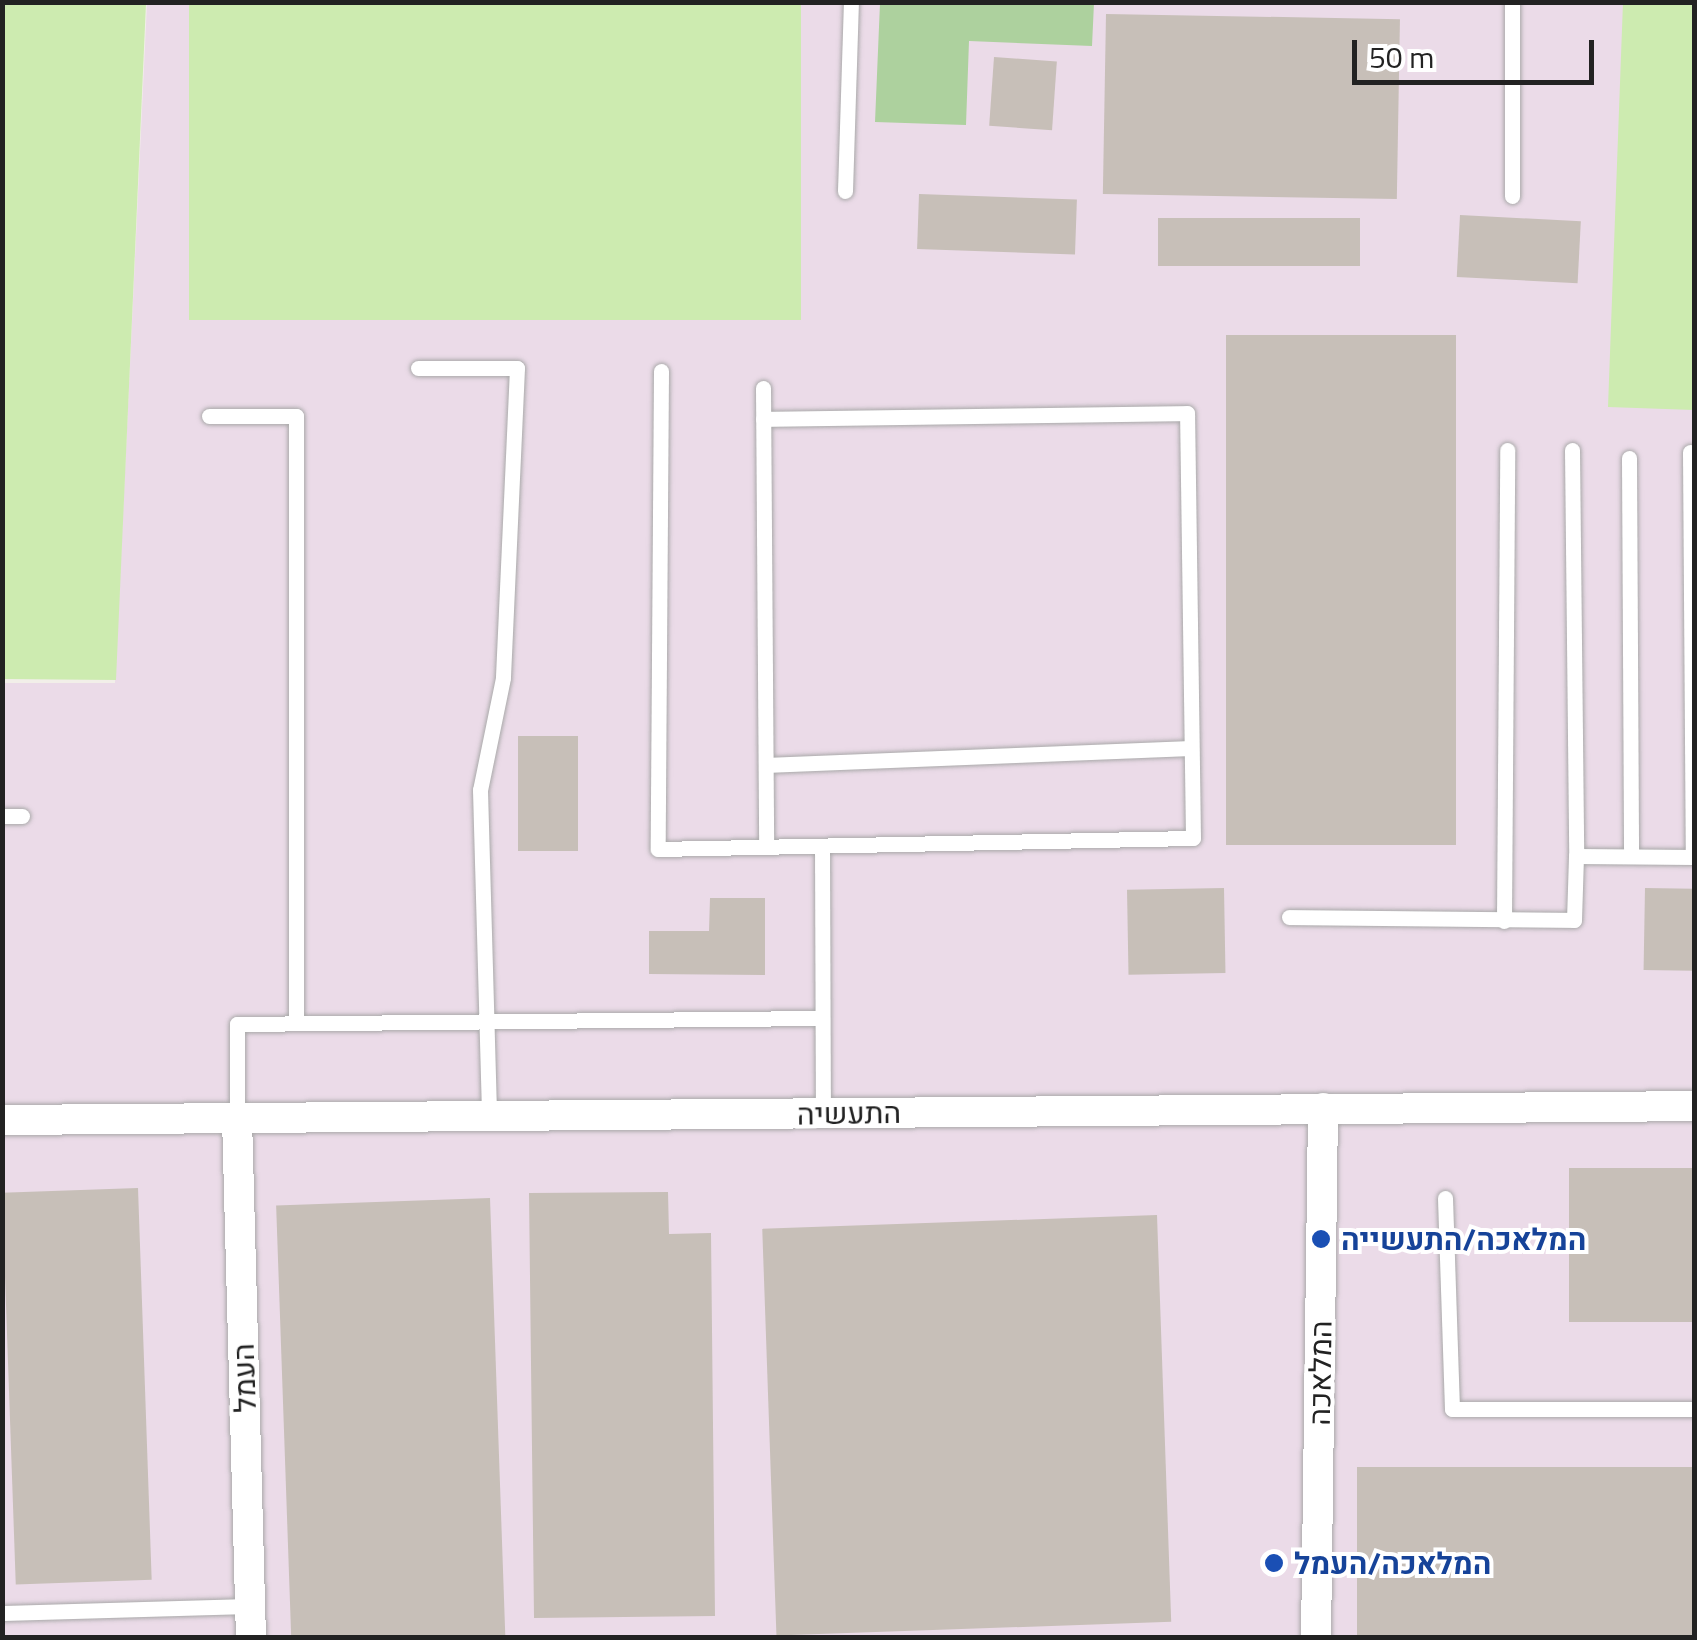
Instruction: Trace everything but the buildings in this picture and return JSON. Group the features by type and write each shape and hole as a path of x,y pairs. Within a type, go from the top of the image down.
{"street":[{"name":"התעשיה","path":"2,1120 1694,1106"},
{"name":"המלאכה","path":"1316,1638 1323,1108"},
{"name":"העמל","path":"237,1118 250,1638"}],"lane":[{"path":"845,190 851,2"},
{"path":"1512,2 1512,196"},
{"path":"418,368 517,368 503,678 480,790 489,1116"},
{"path":"661,371 658,849 1193,838 1187,413 763,419"},
{"path":"763,388 766,847"},
{"path":"208,416 296,416 296,1024"},
{"path":"1504,921 1507,450"},
{"path":"1289,917 1574,920 1572,450"},
{"path":"1576,856 1694,857 1690,452"},
{"path":"1628,458 1631,856"},
{"path":"766,765 1190,748"},
{"path":"2,816 22,816"},
{"path":"822,846 823,1113"},
{"path":"237,1118 237,1024 822,1018"},
{"path":"1444,1198 1452,1409 1694,1409"},
{"path":"2,1613 250,1606"}],"shaded area":[{"path":"147,3 1694,3 1694,1637 3,1638 3,683 115,683"}],"green space":[{"path":"3,2 146,3 116,680 3,679"},
{"path":"1623,2 1694,3 1694,410 1608,407"},
{"path":"189,3 801,3 801,320 189,320"},
{"path":"880,3 1094,3 1092,46 969,41 966,125 875,122"}],"place":[{"name":"המלאכה/התעשייה","path":"1321,1239"},
{"name":"המלאכה/העמל","path":"1274,1563"}]}
